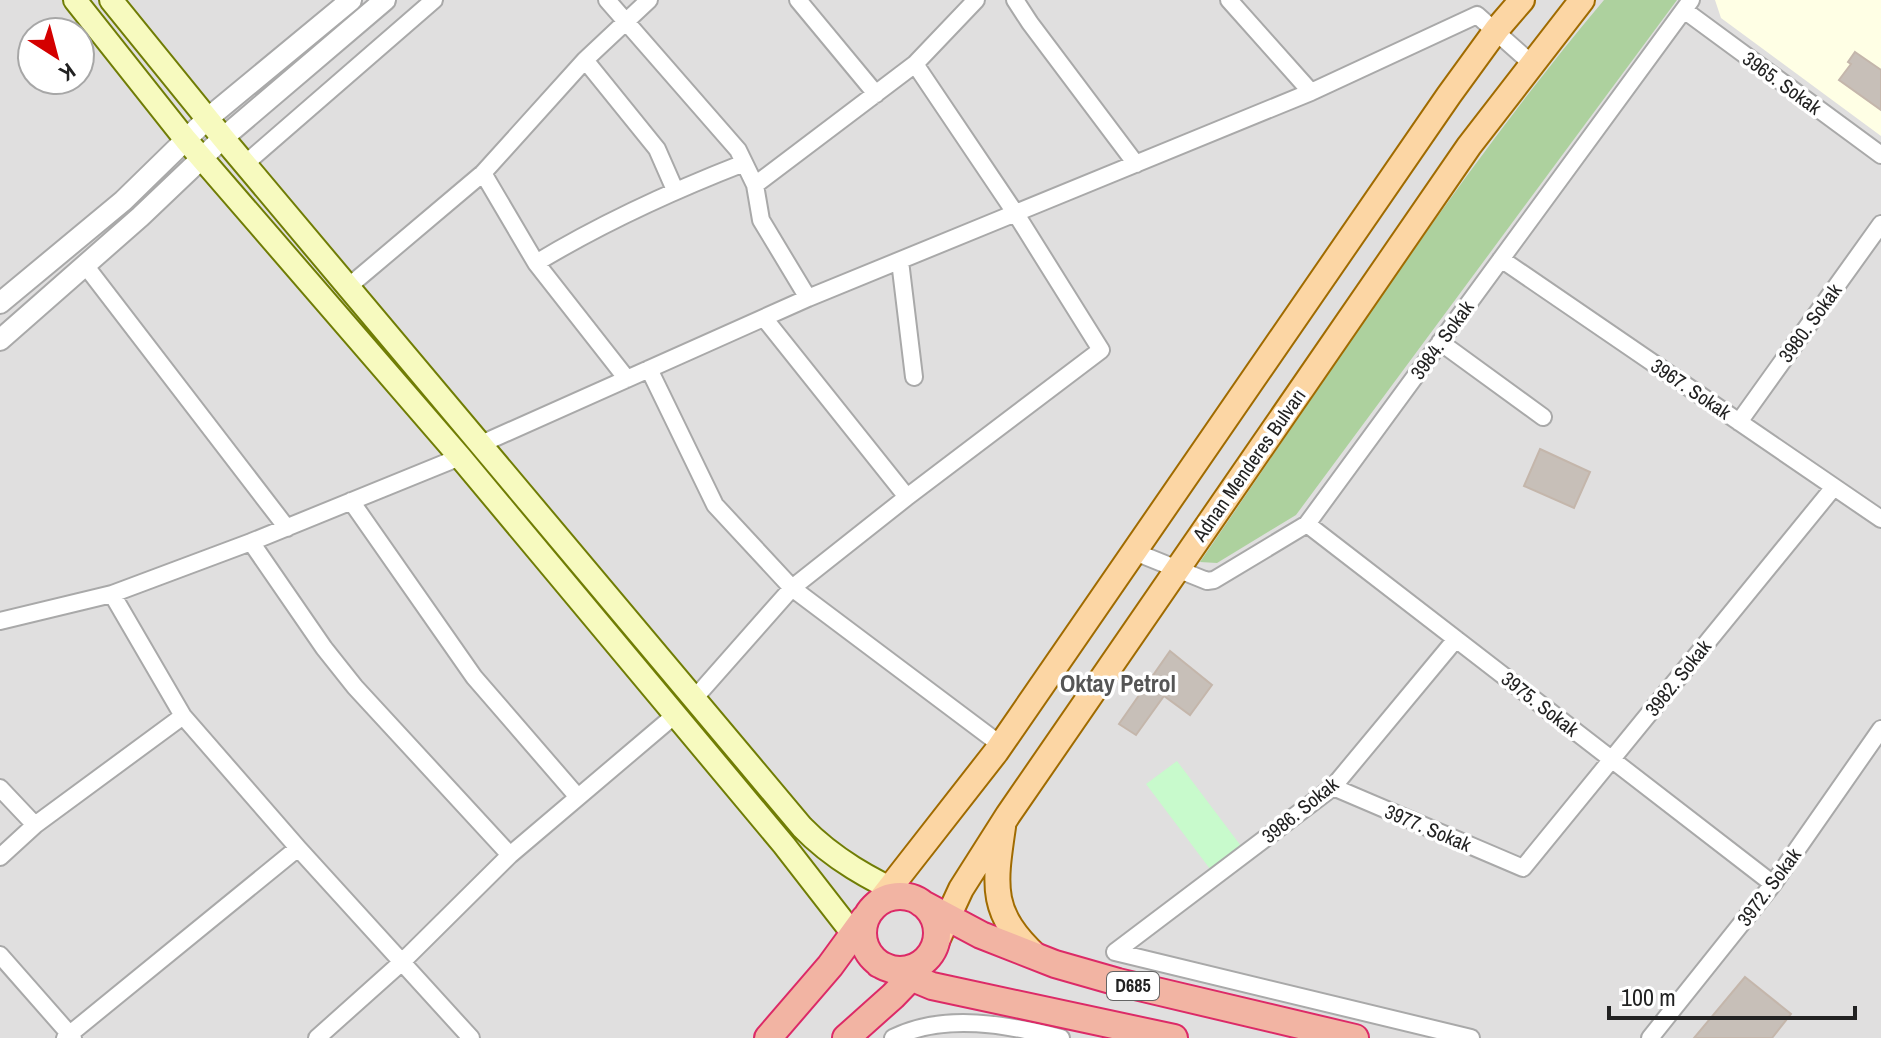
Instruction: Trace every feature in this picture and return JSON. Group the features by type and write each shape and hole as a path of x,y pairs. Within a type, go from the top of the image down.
{"highway":[{"name":"D685","path":"894,901 947,917 1039,958 1118,982 1355,1038"},
{"path":"768,1038 853,935 894,901"},
{"path":"846,1038 911,979 933,948 935,921 894,901"},
{"path":"894,901 863,934 865,946 875,960 890,969 914,968 933,948"},
{"name":"D685","path":"875,960 911,979 952,991 1136,1034 1174,1038"}],"main road":[{"path":"75,0 186,140 460,457 784,845 875,960"},
{"path":"111,0 693,700 816,842 894,901 1449,95 1495,31 1522,0"},
{"name":"Adnan Menderes Bulvarı","path":"933,948 961,889 1004,820 1469,146 1582,0"},
{"path":"460,457 481,444"},
{"path":"1004,820 997,865 999,901 1016,937 1039,958"}],"street":[{"path":"0,303 123,201 207,119 351,0"},
{"path":"0,340 223,138 385,0"},
{"path":"245,164 434,0"},
{"path":"607,0 738,150 755,185 761,220 808,298"},
{"path":"348,287 483,173 585,60 649,0"},
{"path":"798,0 876,94"},
{"path":"755,185 915,64 975,0"},
{"path":"1015,0 1136,164"},
{"path":"1229,0 1311,92"},
{"path":"481,444 808,298 1311,92 1488,0"},
{"name":"3965. Sokak","path":"1688,5 1881,155"},
{"name":"3984. Sokak","path":"1135,552 1207,581 1214,580 1307,524 1688,5"},
{"path":"1474,7 1495,31 1531,63"},
{"path":"585,60 657,149 675,190"},
{"path":"693,700 792,588 1101,350 1016,214 915,64"},
{"path":"536,263 574,240 675,190 744,163"},
{"path":"483,173 536,263 627,379"},
{"name":"3980. Sokak","path":"1739,422 1881,224"},
{"name":"3967. Sokak","path":"1501,259 1881,519"},
{"path":"900,261 914,377"},
{"path":"85,265 287,528"},
{"path":"764,318 907,497"},
{"path":"1440,342 1543,417"},
{"path":"649,369 715,505 792,588 1001,745"},
{"path":"0,621 112,594 287,528 460,457"},
{"name":"3982. Sokak","path":"1523,868 1834,487"},
{"path":"351,501 474,677 577,796"},
{"name":"3975. Sokak","path":"1307,524 1773,884"},
{"path":"251,542 324,648 355,687 510,855"},
{"path":"112,594 183,716 471,1038"},
{"name":"3986. Sokak","path":"1456,639 1333,787 1115,952 1471,1038"},
{"path":"317,1038 402,962 510,855 675,715"},
{"path":"0,857 35,825 183,716"},
{"name":"3972. Sokak","path":"1650,1038 1773,884 1881,729"},
{"name":"3977. Sokak","path":"1333,787 1523,868"},
{"path":"0,788 35,825"},
{"path":"0,955 69,1037 298,848"},
{"path":"893,1038 924,1027 975,1024 1061,1038"}],"shaded area":[{"path":"0,0 1881,0 1881,1038 0,1038"},
{"path":"1715,0 1881,0 1881,136 1721,18"}],"green space":[{"path":"1604,0 1677,0 1296,515 1217,563 1200,562 1446,205"},
{"path":"1177,761 1241,846 1210,869 1146,784"}],"building":[{"path":"1855,52 1881,70 1881,110 1839,80 1851,64 1848,62"},
{"path":"1540,449 1590,472 1574,508 1524,486"},
{"path":"1170,651 1212,685 1190,715 1164,696 1136,735 1119,724"},
{"path":"1745,977 1791,1014 1772,1038 1694,1038"}],"district":[{"name":"Oktay Petrol","path":"1118,684"}]}
